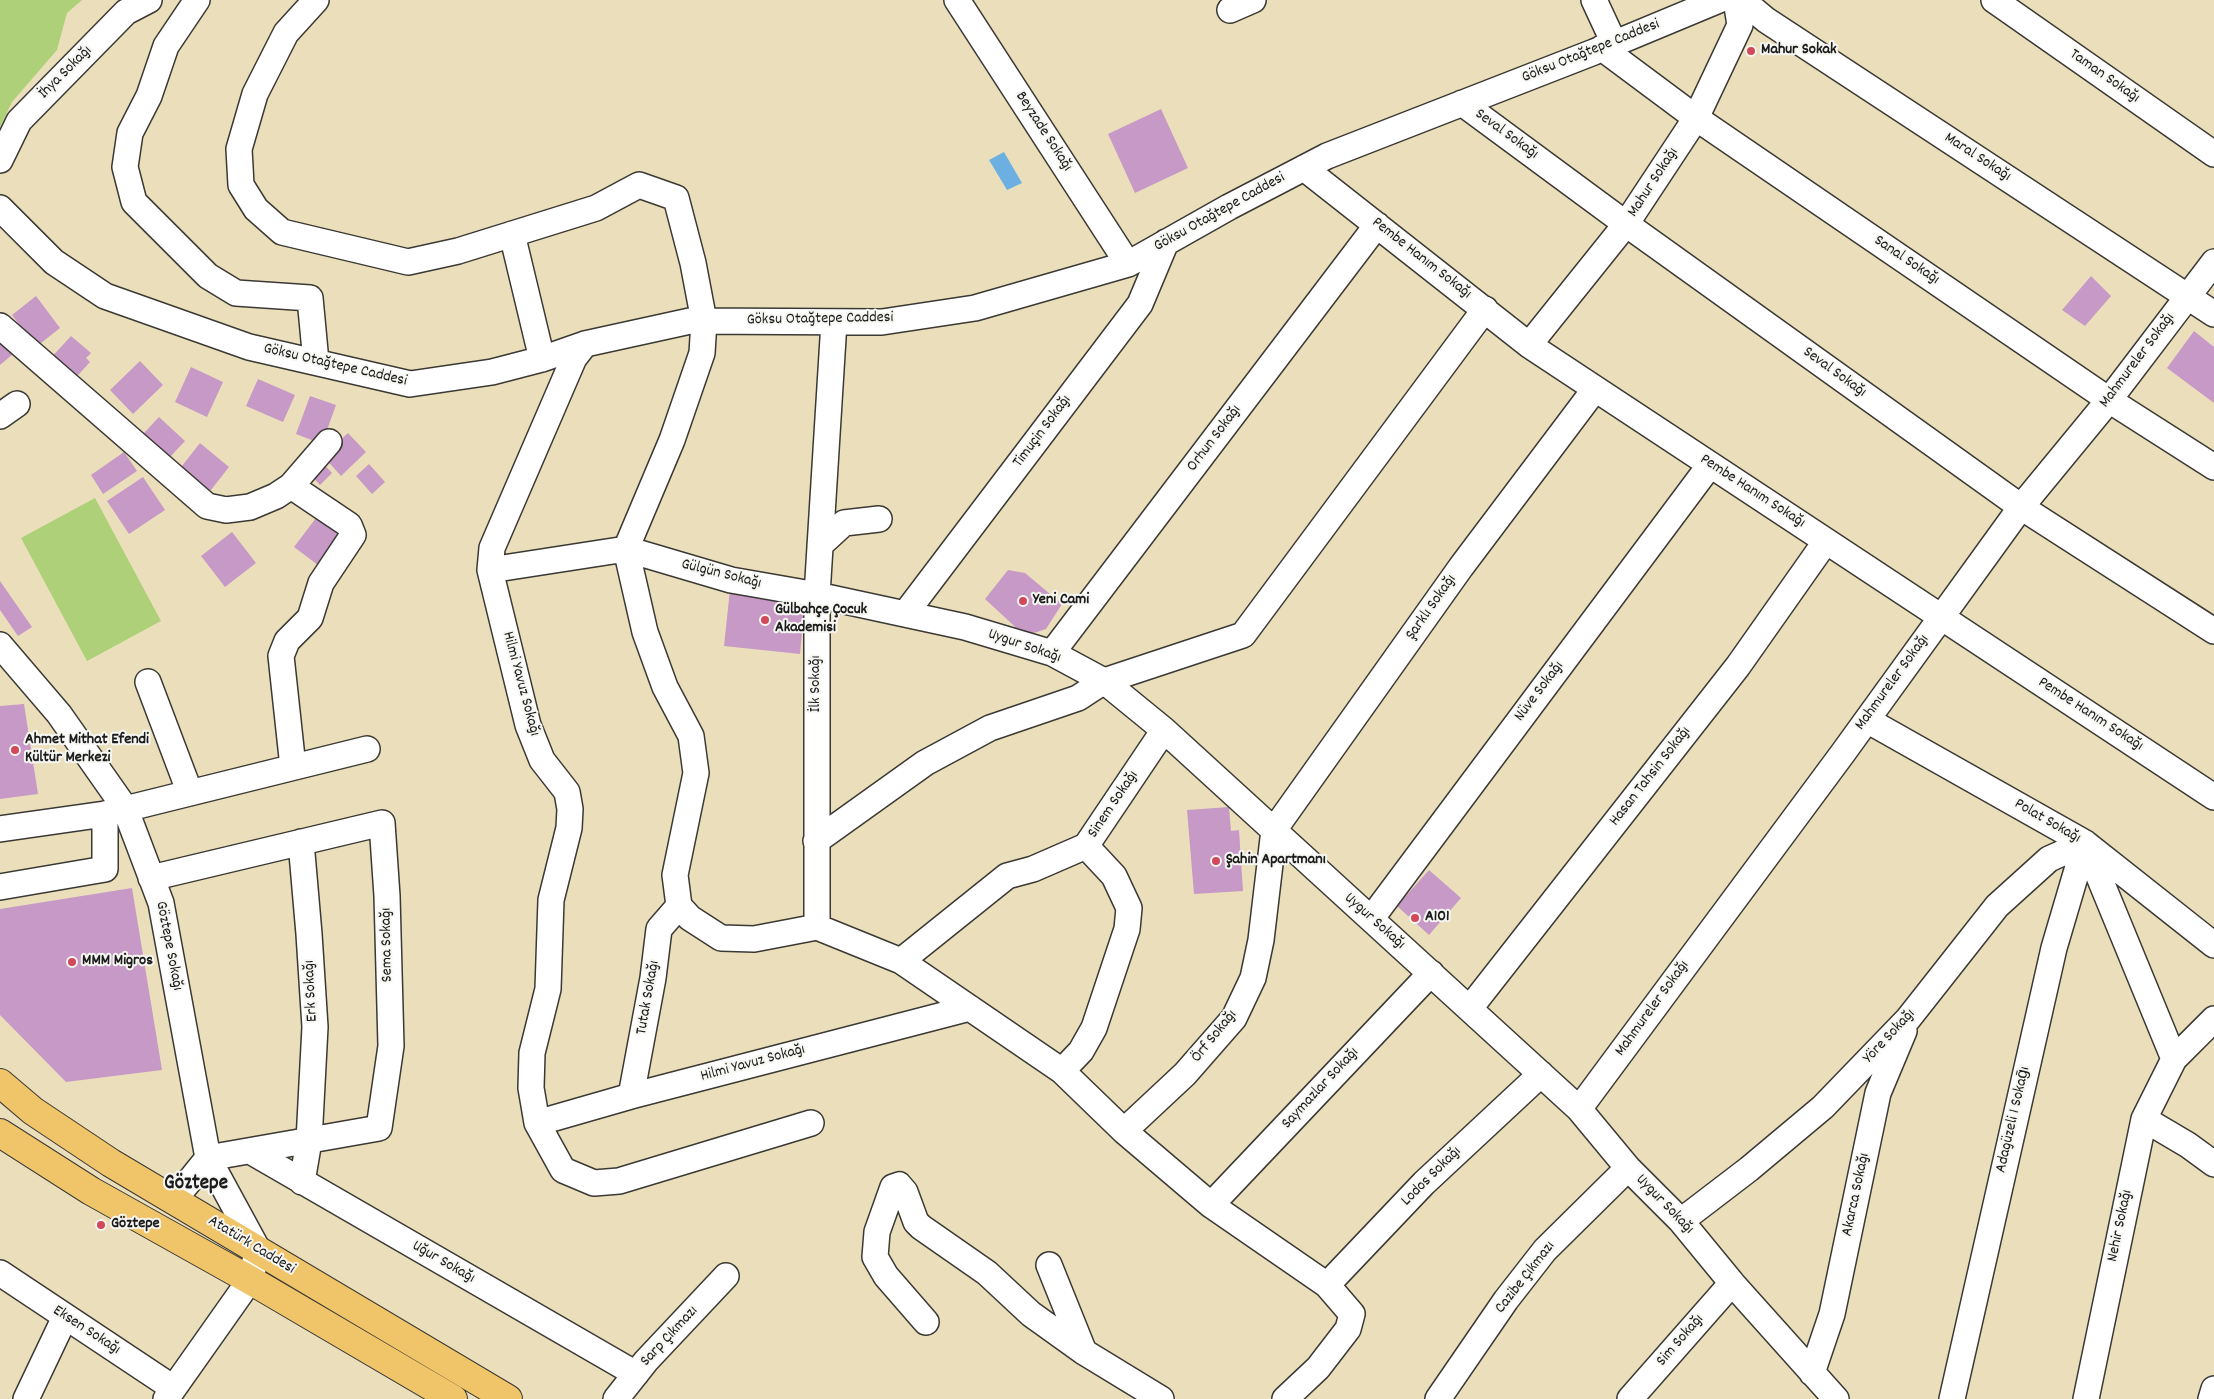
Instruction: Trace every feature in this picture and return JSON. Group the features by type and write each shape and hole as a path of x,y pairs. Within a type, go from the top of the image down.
{"main road":[{"name":"Atatürk Caddesi","path":"0,1084 33,1111 111,1163 508,1399"},
{"name":"Atatürk Caddesi","path":"0,1133 91,1191 250,1280 440,1396"}],"street":[{"name":"İhya Sokağı","path":"0,160 19,121 126,12 149,0"},
{"path":"197,0 166,46 149,96 130,134 125,167 134,202 208,276 236,293 310,298 316,362"},
{"path":"316,0 286,33 255,94 239,149 241,185 256,209 282,232 408,262 458,251 596,208 639,185 676,198 693,263 704,321 702,353 672,440 626,549 645,632 665,687 691,736 696,773 675,875 679,906 690,918 720,938 754,939 817,927 901,961 1062,1071 1124,1131 1211,1205 1328,1285 1352,1314 1348,1329 1318,1368 1285,1399"},
{"name":"Beyzade Sokağı","path":"957,0 1128,264"},
{"path":"1230,10 1253,0"},
{"path":"1594,0 1608,45"},
{"name":"Göksu Otağtepe Caddesi","path":"0,208 54,262 105,296 249,347 410,384 492,372 542,359 585,344 690,320 882,322 975,308 1128,264 1327,156 1719,0"},
{"name":"Mahur Sokağı","path":"1529,345 1626,224 1696,118 1740,25 1736,0"},
{"name":"Maral Sokağı","path":"1742,0 1766,20 2214,314"},
{"name":"Taman Sokağı","path":"1994,0 2214,154"},
{"name":"Sanal Sokağı","path":"1608,45 1696,118 2109,400 2214,468"},
{"name":"Seval Sokağı","path":"1462,103 1626,224 2021,507 2214,631"},
{"name":"Pembe Hanım Sokağı","path":"1304,168 1529,345 2214,796"},
{"name":"Orhun Sokağı","path":"1052,653 1377,225"},
{"path":"512,234 542,359"},
{"name":"Timuçin Sokağı","path":"905,614 1140,304 1166,242"},
{"name":"Mahmureler Sokağı","path":"1579,1109 1867,720 2021,507 2109,400 2214,262"},
{"path":"816,841 925,763 990,728 1078,698 1104,681 1243,635 1485,309"},
{"name":"İlk Sokağı","path":"817,927 817,595 834,322"},
{"path":"0,326 207,506 226,510 250,507 276,496 291,486 329,442"},
{"name":"Hilmi Yavuz Sokağı","path":"585,344 574,358 492,548 490,570 528,725 542,760 567,792 570,810 569,828 551,900 548,989 532,1054 531,1088 537,1123 563,1170 594,1183 620,1181 811,1123"},
{"name":"Şarklı Sokağı","path":"1274,830 1461,567 1595,389"},
{"name":"Nüve Sokağı","path":"1371,919 1710,465"},
{"path":"291,486 348,525 352,535 321,584 310,618 287,642 281,656 294,767"},
{"path":"820,546 844,523 879,518"},
{"name":"Hasan Tahsin Sokağı","path":"1470,1008 1738,666 1826,541"},
{"path":"490,570 626,549"},
{"name":"Gülgün Sokağı","path":"626,549 731,580 817,595"},
{"name":"Uygur Sokağı","path":"817,595 965,628 1052,653 1104,681 1164,730 1579,1109 1628,1168 1681,1221 1732,1283 1836,1399"},
{"name":"Göztepe Sokağı","path":"0,645 59,714 151,878 161,903 208,1158 258,1250"},
{"path":"148,682 190,792"},
{"name":"Polat Sokağı","path":"1867,720 2085,843 2214,945"},
{"name":"Sinem Sokağı","path":"901,961 1007,876 1033,870 1086,846 1164,730"},
{"path":"0,829 115,811 368,749"},
{"path":"0,887 105,869 115,811"},
{"name":"Sema Sokağı","path":"151,878 382,824 387,896 390,1046 379,1128 208,1158"},
{"name":"Örf Sokağı","path":"1124,1131 1185,1074 1234,1018 1252,978 1261,940 1274,830"},
{"name":"Erk Sokağı","path":"301,842 310,934 314,1027 309,1141 302,1182"},
{"path":"2085,843 2174,1059"},
{"name":"Yöre Sokağı","path":"1681,1221 1742,1175 1823,1107 1908,1019 1997,906 2049,859 2085,843"},
{"name":"Adagüzeli 1 Sokaḡı","path":"1952,1399 2054,948 2085,843"},
{"path":"1062,1071 1082,1051 1094,1028 1127,929 1129,908 1114,876 1086,846"},
{"name":"Tutak Sokağı","path":"631,1096 653,978 659,929 679,906"},
{"name":"Saymazlar Sokağı","path":"1211,1205 1431,973"},
{"name":"Hilmi Yavuz Sokağı","path":"537,1123 631,1096 970,1008"},
{"name":"Akarca Sokağı","path":"1812,1372 1832,1314 1878,1093 1908,1019"},
{"name":"Nehir Sokağı","path":"2086,1399 2144,1119 2174,1059 2214,1020"},
{"name":"Lodos Sokağı","path":"1328,1285 1424,1183 1541,1074"},
{"path":"2144,1119 2188,1145 2214,1164"},
{"name":"Uğur Sokağı","path":"250,1151 636,1374"},
{"path":"174,1200 208,1158"},
{"name":"Cazibe Çıkmazı","path":"1438,1399 1506,1300 1545,1250 1628,1168"},
{"path":"926,1322 886,1276 875,1257 877,1232 893,1187 899,1185 906,1192 916,1222 921,1227 987,1273 1031,1314 1084,1352 1161,1399"},
{"path":"169,1394 250,1280 258,1250"},
{"path":"1049,1265 1084,1352"},
{"name":"Eksen Sokağı","path":"0,1273 65,1317 169,1394"},
{"name":"Sarp Çıkmazı","path":"616,1399 636,1374 726,1276"},
{"name":"Sim Sokağı","path":"1630,1399 1732,1283"},
{"path":"26,1399 65,1317"},
{"path":"2211,1399 2214,1389"}],"green space":[{"path":"0,0 82,0 67,13 57,50 12,102 0,127"},
{"path":"95,498 161,621 87,661 21,538"}],"water":[{"path":"1004,152 1022,183 1007,190 989,160"}],"building":[{"path":"1161,109 1188,168 1135,193 1108,134"},
{"path":"2091,276 2111,296 2085,326 2062,310"},
{"path":"36,296 60,328 36,347 12,315"},
{"path":"2194,331 2214,347 2214,403 2167,368"},
{"path":"71,336 91,353 86,358 90,362 71,383 48,361"},
{"path":"0,339 13,354 0,365"},
{"path":"140,361 163,385 133,414 110,390"},
{"path":"191,367 223,382 207,417 175,402"},
{"path":"258,379 295,395 283,422 246,406"},
{"path":"310,396 336,405 322,444 296,434"},
{"path":"159,417 185,441 170,457 144,433"},
{"path":"348,433 366,452 341,476 323,456"},
{"path":"200,443 229,467 207,495 178,471"},
{"path":"124,452 137,471 103,494 91,475"},
{"path":"320,460 332,473 320,485 307,471"},
{"path":"369,464 385,482 372,494 356,476"},
{"path":"143,477 165,510 129,534 107,501"},
{"path":"316,518 340,536 318,565 294,547"},
{"path":"232,532 256,563 225,587 201,556"},
{"name":"Yeni Cami","path":"1008,570 1025,573 1062,604 1046,629 1025,636 985,599"},
{"name":"Gülbahçe Çocuk Akademisi","path":"731,580 806,593 800,654 724,646"},
{"path":"0,581 32,627 18,636 0,610"},
{"name":"Ahmet Mithat Efendi Kültür Merkezi","path":"24,704 38,794 0,799 0,706"},
{"name":"Şahin Apartmanı","path":"1229,807 1231,831 1239,830 1243,891 1194,894 1187,810"},
{"path":"1429,870 1461,898 1429,935 1397,906"},
{"name":"MMM Migros","path":"132,888 162,1070 66,1082 0,1015 0,909"}],"place":[{"name":"Mahur Sokak","path":"1751,51"},
{"name":"Yeni Cami","path":"1023,601"},
{"name":"Gülbahçe Çocuk Akademisi","path":"765,620"},
{"name":"Ahmet Mithat Efendi Kültür Merkezi","path":"15,750"},
{"name":"Şahin Apartmanı","path":"1216,861"},
{"name":"A101","path":"1415,918"},
{"name":"MMM Migros","path":"72,962"},
{"name":"Göztepe","path":"101,1225"}],"district":[{"name":"Göztepe","path":"196,1185"}]}
